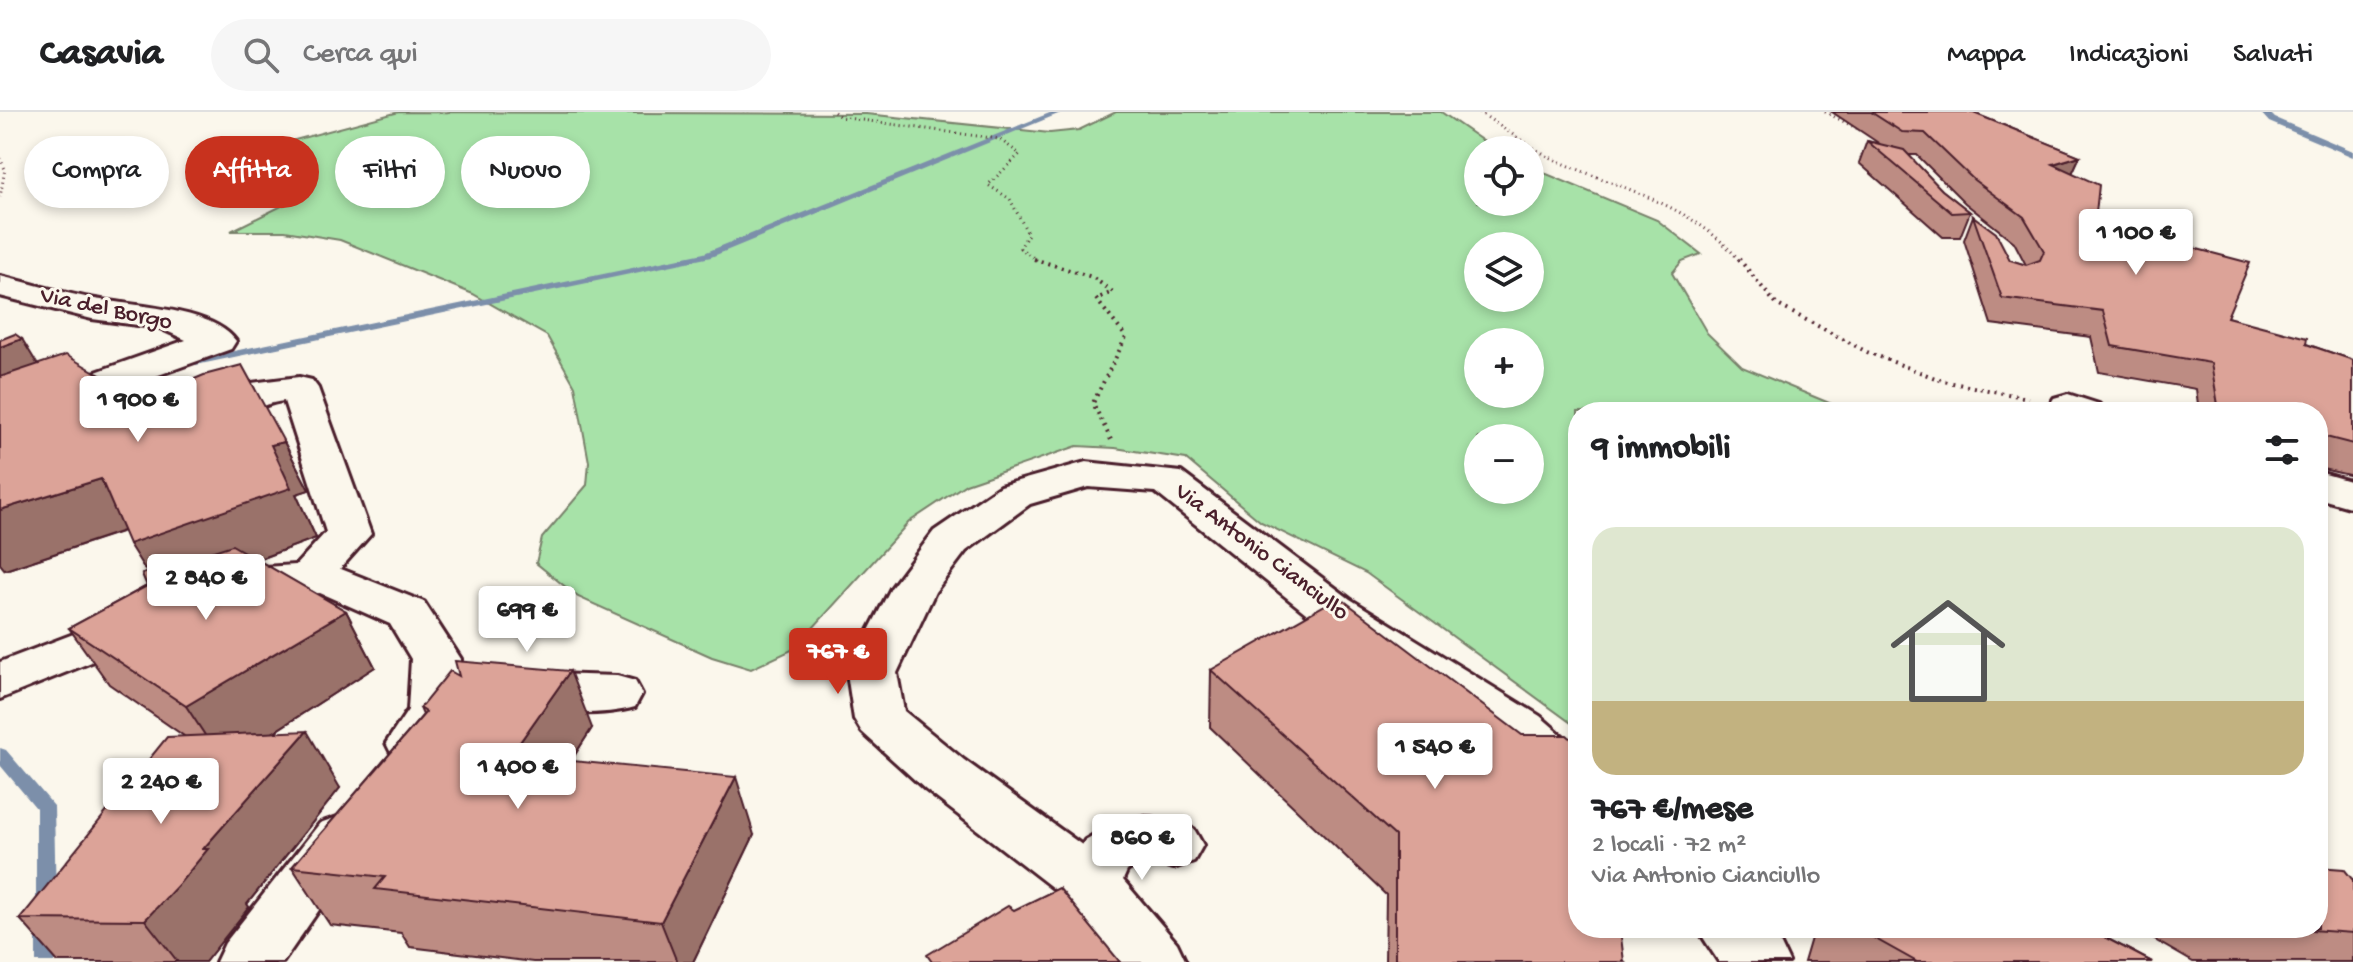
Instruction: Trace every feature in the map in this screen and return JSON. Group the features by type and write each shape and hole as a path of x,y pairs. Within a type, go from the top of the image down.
{"street":[{"name":"Via del Borgo","path":"0,286 92,309 168,319 218,341 70,392 0,420"},
{"path":"175,431 257,392 299,388 349,534 306,579"},
{"name":"Via Antonio Cianciullo","path":"1155,962 1092,885 945,775 880,719 872,673 914,588 950,541 1015,495 1086,474 1166,481 1333,610 1522,729 1568,772"},
{"path":"2328,488 2353,495"},
{"path":"0,681 187,605 264,582 326,578 407,613 436,659 434,714 247,962"},
{"path":"434,689 617,694"},
{"path":"1092,885 1105,856 1139,836 1174,845"},
{"path":"1714,938 1728,962"},
{"path":"1736,938 1758,962"}],"path":[{"path":"834,112 840,117 999,139 1020,154 988,185 1010,199 1028,234 1020,248 1031,261 1103,280 1113,292 1096,299 1126,337 1093,403 1120,458 1110,476"},
{"path":"1479,112 1555,160 1670,204 1721,238 1776,304 1867,352 1943,381 2044,402"},
{"path":"1825,112 1862,131"},
{"path":"0,158 5,169 0,197"}],"green space":[{"path":"399,112 866,114 1050,133 1079,130 1116,112 1441,112 1476,136 1464,136 1464,216 1544,216 1544,173 1657,220 1701,254 1682,261 1672,273 1707,333 1742,367 1827,402 1568,402 1568,721 1366,573 1261,522 1186,459 1115,448 1077,446 966,484 909,522 794,649 751,669 712,657 578,597 536,563 542,538 587,485 589,462 575,386 547,336 473,294 340,240 285,231 231,231 278,208 319,208 319,136 310,136"}],"building":[{"path":"1871,112 1971,112 2080,156 2053,164 2099,185 2095,222 2250,263 2227,317 2307,338 2306,344 2353,360 2353,444 2328,438 2328,402 2218,402 2211,363 2112,346 2103,311 2002,298 1973,216 1996,233 2010,260 2026,265 2040,260 2044,251 2024,217 1974,180 1925,133 1902,132"},
{"path":"1867,141 1904,150 1942,190 1970,212 1952,213"},
{"path":"15,334 22,339 0,347 0,340"},
{"path":"66,355 133,394 149,398 204,375 242,365 284,442 271,445 291,488 129,544 101,479 0,510 0,377"},
{"path":"232,545 346,611 186,706 69,628 147,586 142,574"},
{"path":"1339,597 1522,735 1567,735 1568,938 1621,938 1624,962 1414,962 1395,959 1395,836 1211,670"},
{"path":"455,661 570,671 511,755 736,777 661,922 375,889 385,877 292,867 426,712 420,708 450,671 459,676"},
{"path":"307,731 145,920 20,919 167,737"},
{"path":"2328,868 2344,869 2353,880 2353,933 2328,931"},
{"path":"1059,888 1120,962 932,962 927,955 1008,906 1014,910"},
{"path":"1874,938 2106,938 2152,962 1917,962"}],"waterway":[{"path":"196,362 707,255 1059,112"},
{"path":"2264,112 2272,120 2353,154"},
{"path":"0,754 45,806 46,904"},
{"path":"46,929 46,962"}]}
